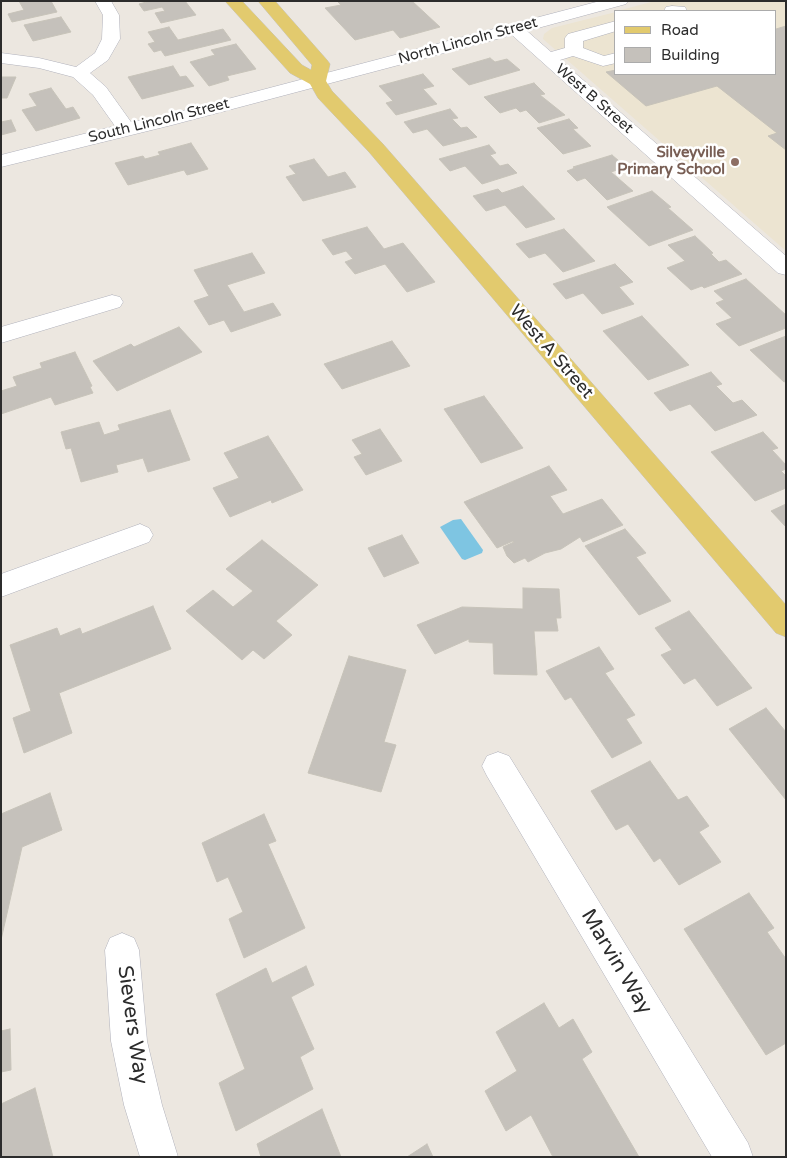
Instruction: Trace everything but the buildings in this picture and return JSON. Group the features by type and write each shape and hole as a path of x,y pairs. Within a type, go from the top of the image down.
{"main road":[{"name":"West A Street","path":"233,1 296,69 317,81 324,94 376,148 786,625"},
{"path":"266,1 321,64 317,81"}],"street":[{"path":"79,74 102,56 111,39 111,14 103,1"},
{"name":"North Lincoln Street","path":"317,81 620,1"},
{"path":"574,51 574,38 614,27"},
{"name":"West B Street","path":"515,29 786,268"},
{"path":"547,58 574,51 603,61 614,58"},
{"path":"1,58 40,63 79,74 100,91 126,129"},
{"name":"South Lincoln Street","path":"1,161 317,81"},
{"path":"1,335 112,302"},
{"path":"1,586 140,535"},
{"name":"Marvin Way","path":"498,766 734,1157"},
{"name":"Sievers Way","path":"122,950 129,1041 143,1105 159,1157"}],"shaded area":[{"name":"Silveyville Primary School","path":"655,1 786,1 786,251 543,39 544,34 552,28 614,12 614,75 777,75 777,10 621,10"}],"water":[{"path":"461,519 483,550 482,553 465,560 462,559 440,527 453,520"}],"place":[{"name":"Silveyville Primary School","path":"735,162"}]}
